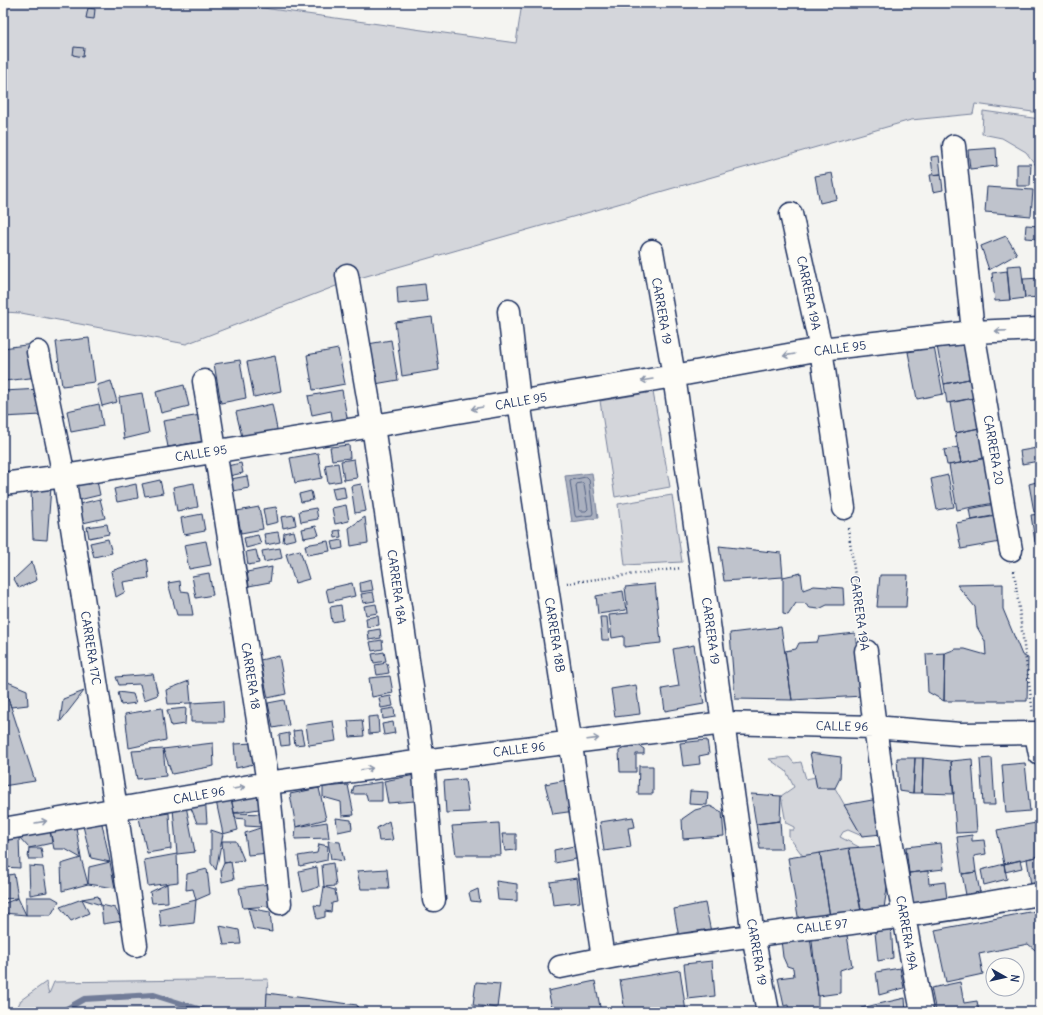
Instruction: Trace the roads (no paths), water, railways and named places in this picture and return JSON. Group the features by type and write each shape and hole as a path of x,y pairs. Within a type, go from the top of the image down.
{"street":[{"name":"CARRERA 20","path":"954,146 973,332 1011,550"},
{"name":"CARRERA 19A","path":"792,214 821,349 844,508"},
{"name":"CARRERA 19","path":"652,251 674,376 753,935 768,1012"},
{"name":"CARRERA 18A","path":"347,275 374,426 423,761 434,900"},
{"name":"CARRERA 18B","path":"509,311 519,400 572,742 603,958"},
{"name":"CALLE 95","path":"3,484 64,476 214,450 374,426 519,400 674,376 821,349 973,332 1040,329"},
{"name":"CARRERA 17C","path":"38,352 64,476 136,945"},
{"name":"CARRERA 18","path":"204,381 268,783 280,903"},
{"name":"CARRERA 19A","path":"866,651 874,727 903,916 922,1012"},
{"name":"CALLE 96","path":"3,829 268,783 423,761 724,724 874,727 1039,740"},
{"name":"CALLE 97","path":"560,967 603,958 753,935 903,916 1040,894"}],"water":[{"path":"592,473 598,518 572,522 565,476"}],"waterway":[{"path":"61,1012 84,999 154,995 208,1012"}]}
